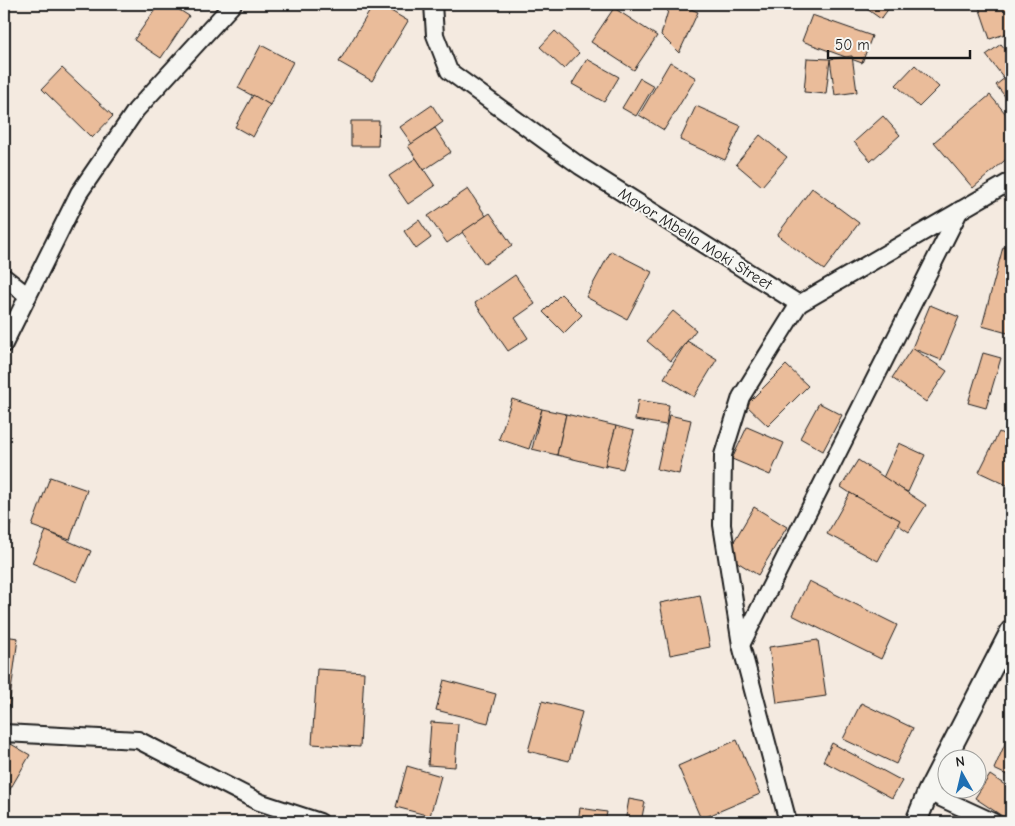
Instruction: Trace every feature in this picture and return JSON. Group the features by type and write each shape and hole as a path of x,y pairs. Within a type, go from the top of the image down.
{"street":[{"path":"4,344 78,193 136,110 234,4"},
{"name":"Mayor Mbella Moki Street","path":"433,4 434,35 449,71 580,166 799,304"},
{"path":"788,822 741,645 722,525 723,455 742,397 799,304 1011,180"},
{"path":"741,645 960,210"},
{"path":"4,277 28,296"},
{"path":"916,822 928,792 1011,631"},
{"path":"4,733 138,740 259,802 320,822"},
{"path":"928,792 993,822"}],"building":[{"path":"79,4 102,4 103,5 80,7"},
{"path":"159,4 170,4 189,16 161,58 134,40"},
{"path":"374,4 379,4 408,21 372,81 339,62"},
{"path":"670,4 679,4 698,12 679,53 661,35"},
{"path":"860,4 892,4 881,19"},
{"path":"989,4 1011,4 1011,32 990,39 979,7"},
{"path":"614,8 657,36 634,70 591,42"},
{"path":"812,15 872,36 862,63 802,41"},
{"path":"555,31 579,53 564,69 540,47"},
{"path":"1001,44 1011,56 1011,73 1004,78 986,55"},
{"path":"261,45 293,62 270,105 238,88"},
{"path":"852,56 857,92 835,95 830,59"},
{"path":"807,58 830,59 826,94 804,92"},
{"path":"587,59 619,77 604,102 572,84"},
{"path":"670,62 696,78 664,130 639,115"},
{"path":"915,65 939,87 919,107 896,85"},
{"path":"62,68 113,116 92,138 42,89"},
{"path":"1011,73 1011,104 996,85"},
{"path":"640,78 654,86 636,116 622,108"},
{"path":"253,95 270,105 253,137 235,127"},
{"path":"990,95 1011,120 1011,155 973,188 934,142"},
{"path":"432,105 443,122 412,144 400,127"},
{"path":"696,106 741,126 725,160 680,140"},
{"path":"883,116 900,135 871,161 854,142"},
{"path":"351,121 379,121 378,146 351,146"},
{"path":"435,128 451,152 424,170 408,146"},
{"path":"760,135 787,157 762,186 736,164"},
{"path":"416,158 435,186 408,204 389,176"},
{"path":"812,188 859,223 824,270 777,235"},
{"path":"468,189 486,216 447,243 428,216"},
{"path":"490,213 512,245 485,264 462,232"},
{"path":"419,220 431,238 416,249 404,231"},
{"path":"1003,247 1011,249 1011,334 982,326"},
{"path":"611,251 652,272 627,319 586,297"},
{"path":"515,275 535,304 515,318 528,338 508,351 475,303"},
{"path":"561,294 582,315 564,333 543,312"},
{"path":"930,305 959,317 941,360 912,348"},
{"path":"673,311 696,330 671,361 647,341"},
{"path":"687,341 717,359 694,397 664,378"},
{"path":"912,348 947,371 926,402 892,378"},
{"path":"983,353 1001,358 986,408 968,403"},
{"path":"786,365 808,386 768,426 746,405"},
{"path":"512,399 542,409 529,449 499,439"},
{"path":"638,400 669,405 666,425 635,420"},
{"path":"819,403 842,415 823,451 800,438"},
{"path":"542,409 566,414 557,455 532,449"},
{"path":"566,414 616,426 606,467 557,455"},
{"path":"669,415 691,420 679,474 657,469"},
{"path":"616,426 634,431 623,469 605,465"},
{"path":"747,427 784,443 770,475 732,459"},
{"path":"999,432 1011,438 1011,487 979,472"},
{"path":"899,443 925,455 908,492 882,480"},
{"path":"858,460 926,505 909,532 841,487"},
{"path":"50,477 87,490 70,540 32,526"},
{"path":"850,493 900,520 878,561 827,534"},
{"path":"754,507 787,527 758,575 726,555"},
{"path":"4,517 12,522 4,537"},
{"path":"46,531 91,551 77,582 32,563"},
{"path":"809,581 897,625 881,659 792,615"},
{"path":"700,595 710,647 670,655 660,603"},
{"path":"4,636 18,638 7,722 4,721"},
{"path":"818,640 826,696 777,703 769,647"},
{"path":"317,669 364,672 360,747 312,744"},
{"path":"444,680 496,694 488,723 436,710"},
{"path":"542,701 582,712 569,761 528,751"},
{"path":"861,703 913,728 896,764 843,739"},
{"path":"431,722 458,724 455,767 428,765"},
{"path":"1011,730 1011,777 994,769"},
{"path":"737,740 760,794 701,819 678,766"},
{"path":"832,743 902,781 892,798 823,761"},
{"path":"11,744 30,755 9,791 4,788 4,756"},
{"path":"407,766 441,776 430,816 396,807"},
{"path":"990,775 1011,789 1011,822 975,798 988,798 988,778"},
{"path":"629,799 645,802 641,822 625,822"},
{"path":"580,808 607,812 605,822 578,822"}]}
